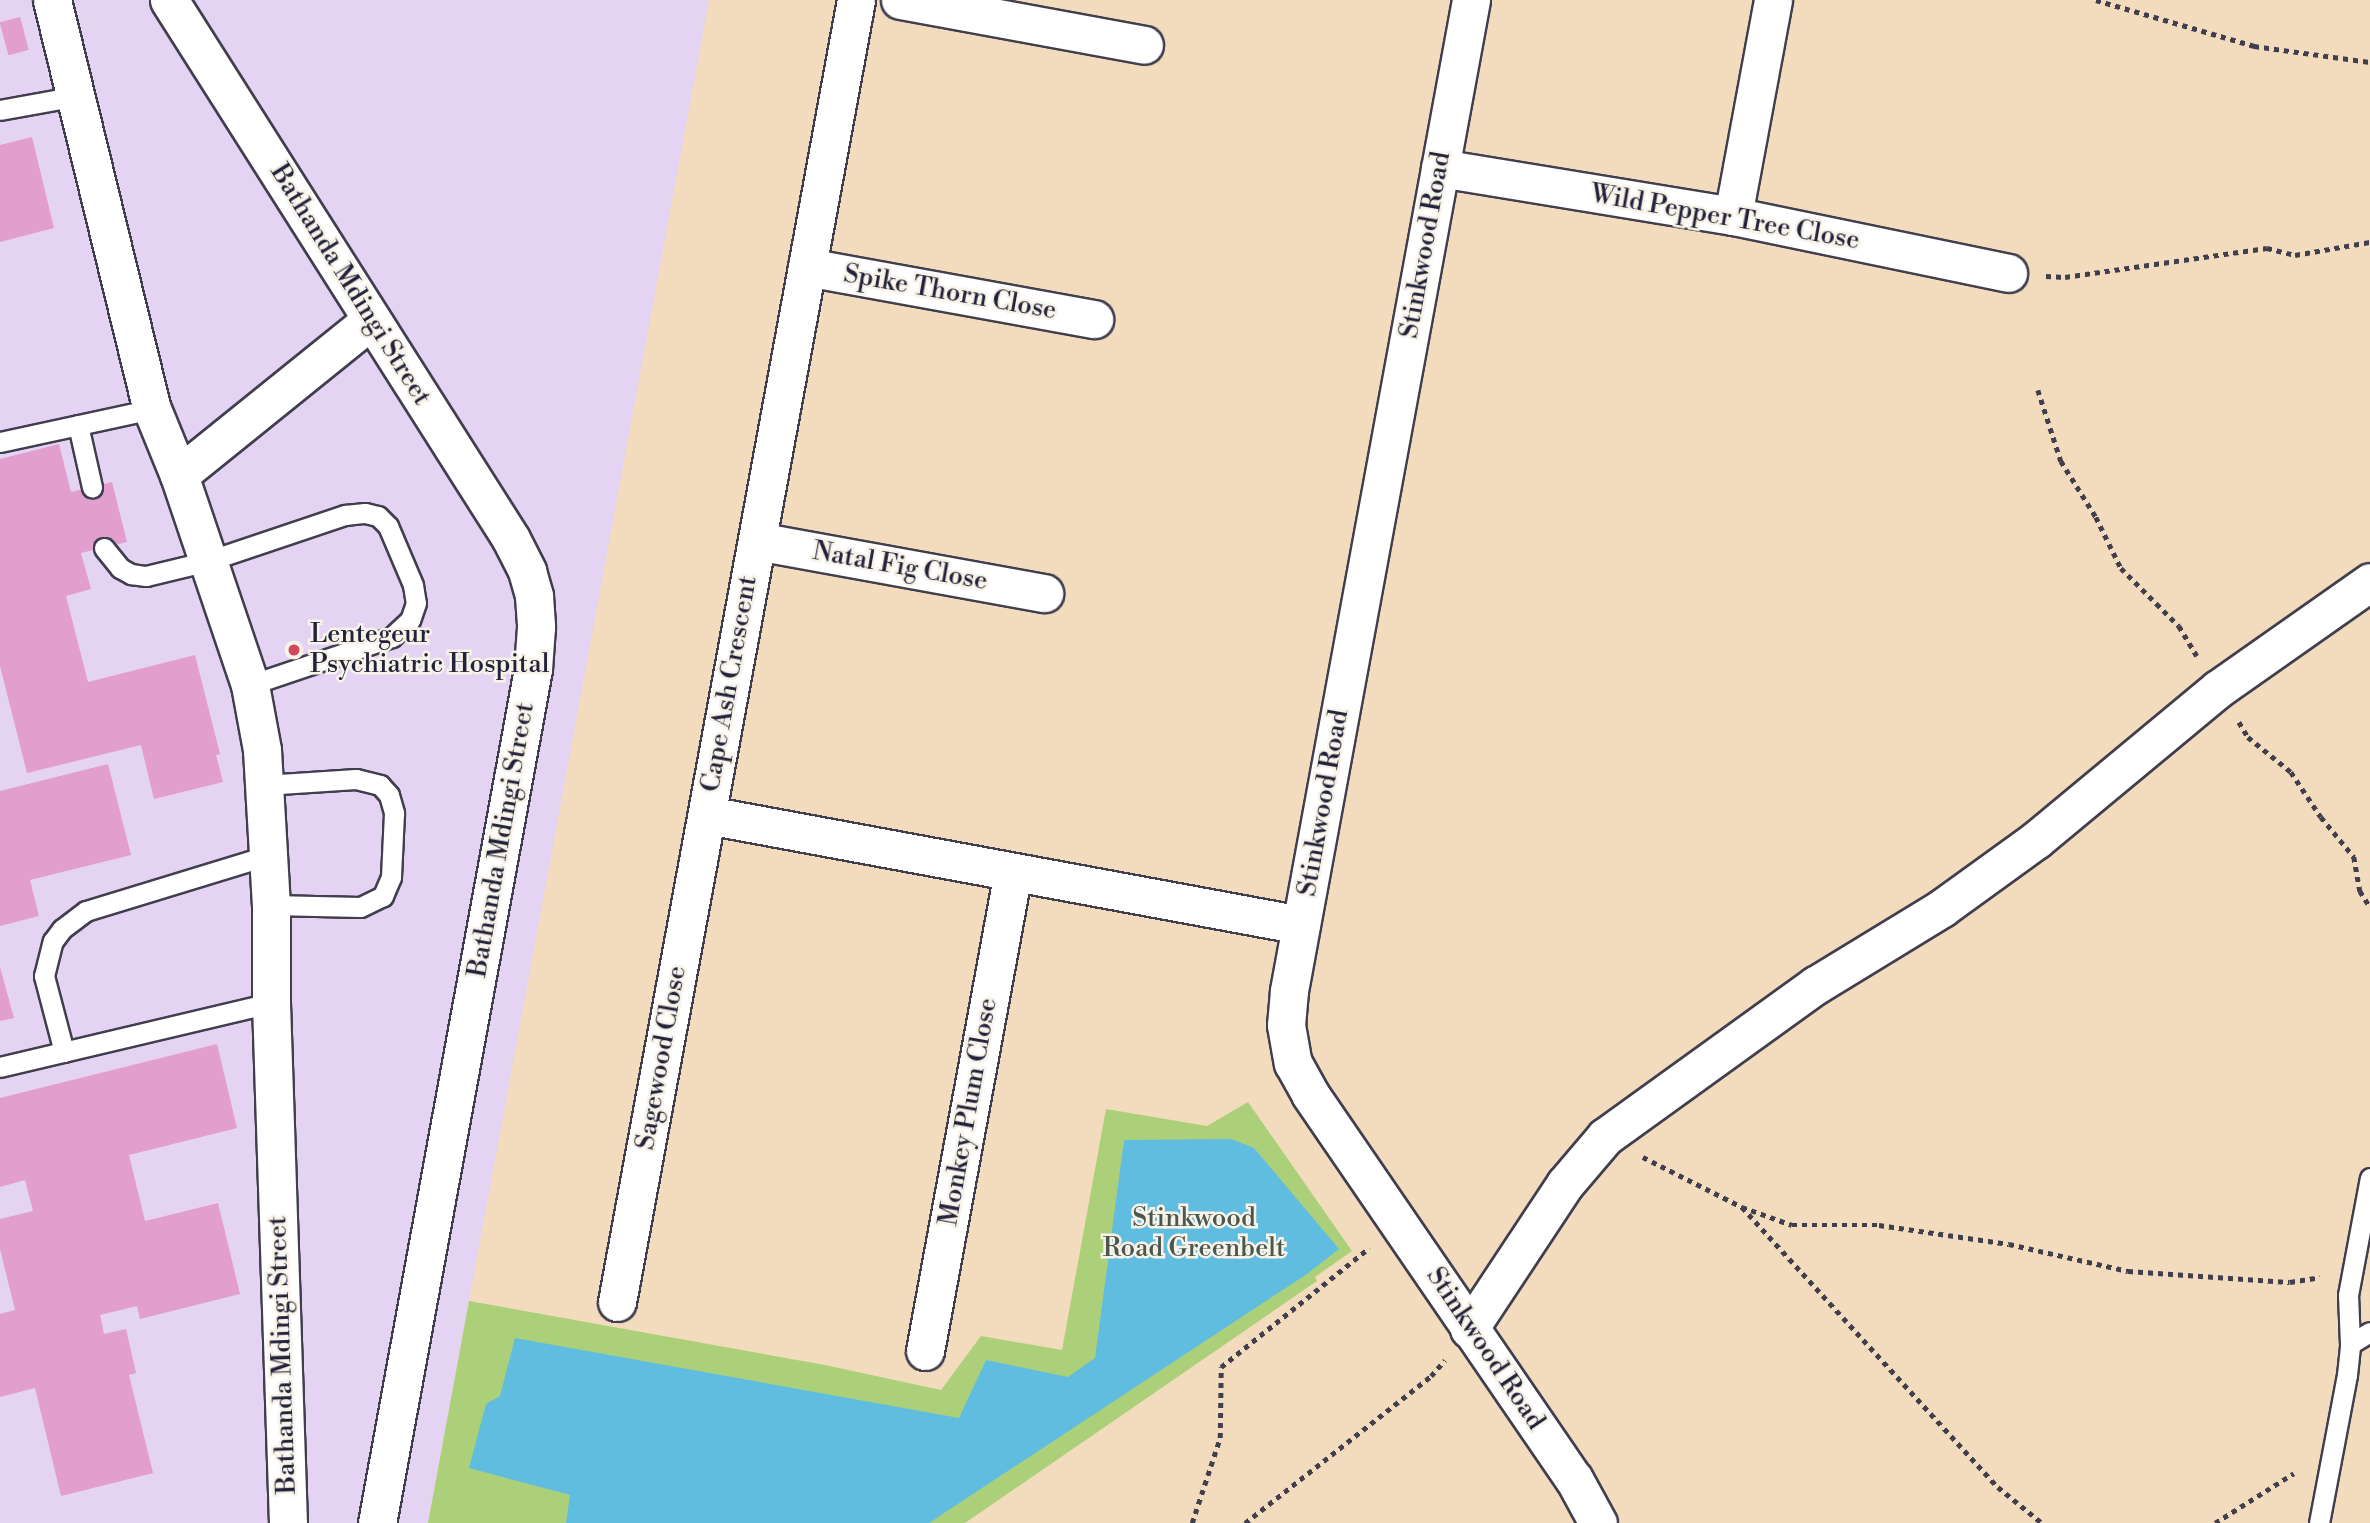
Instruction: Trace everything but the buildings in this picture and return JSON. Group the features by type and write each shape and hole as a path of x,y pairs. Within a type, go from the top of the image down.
{"street":[{"name":"Bathanda Mdingi Street","path":"52,0 152,409 179,475 250,685 262,750 266,856 271,905 271,1003 288,1523"},
{"name":"Bathanda Mdingi Street","path":"169,0 511,539 527,570 534,596 536,627 533,669 377,1523"},
{"name":"Cape Ash Crescent","path":"856,0 706,815 1301,925"},
{"path":"900,0 1144,45"},
{"name":"Stinkwood Road","path":"1471,0 1301,925 1286,1025 1293,1063 1310,1094 1574,1479 1598,1523"},
{"path":"1733,216 1773,0"},
{"name":"Wild Pepper Tree Close","path":"1440,168 1733,216 2008,273"},
{"name":"Spike Thorn Close","path":"807,267 1094,319"},
{"path":"179,475 372,320"},
{"name":"Natal Fig Close","path":"757,541 1044,593"},
{"path":"1469,1329 1565,1184 1605,1137 1816,985 1942,908 2036,840 2218,689 2370,582"},
{"name":"Sagewood Close","path":"617,1302 706,815"},
{"name":"Monkey Plum Close","path":"925,1351 1013,873"}],"lane":[{"path":"0,110 77,96"},
{"path":"0,442 152,409"},
{"path":"78,425 92,487"},
{"path":"104,548 110,559 131,574 146,576 208,561 345,515 365,513 378,516 388,526 413,585 416,603 410,620 392,637 250,685"},
{"path":"264,785 356,779 380,785 390,795 394,813 391,877 383,896 360,907 271,905"},
{"path":"64,1052 44,976 52,941 62,929 86,911 266,856"},
{"path":"0,1067 271,1003"},
{"path":"2319,1523 2350,1344 2348,1295 2370,1178"},
{"path":"2350,1344 2370,1332"}],"path":[{"path":"2096,0 2254,46 2370,61"},
{"path":"2065,277 2267,248 2295,255 2370,243"},
{"path":"1605,1137 1742,1207 1792,1224 1879,1225 2009,1244 2128,1271 2290,1282 2324,1276"},
{"path":"1742,1207 1997,1487 2042,1523"},
{"path":"1192,1523 1220,1438 1221,1367 1400,1223"},
{"path":"1245,1523 1431,1376 1469,1329"},
{"path":"2215,1523 2294,1476 2297,1467"}],"shaded area":[{"name":"Lentegeur Psychiatric Hospital","path":"0,0 709,0 428,1523 0,1523"}],"green space":[{"name":"Stinkwood Road Greenbelt","path":"1248,1102 1352,1251 1315,1277 1317,1281 965,1523 428,1523 469,1301 825,1365 941,1390 981,1336 1062,1350 1106,1109 1207,1126"}],"water":[{"name":"Stinkwood Road Greenbelt","path":"1231,1139 1254,1148 1339,1249 1307,1274 929,1523 566,1523 570,1495 469,1468 486,1404 500,1396 515,1338 959,1418 986,1360 1068,1377 1095,1358 1124,1140"}],"place":[{"name":"Lentegeur Psychiatric Hospital","path":"294,650"}]}
